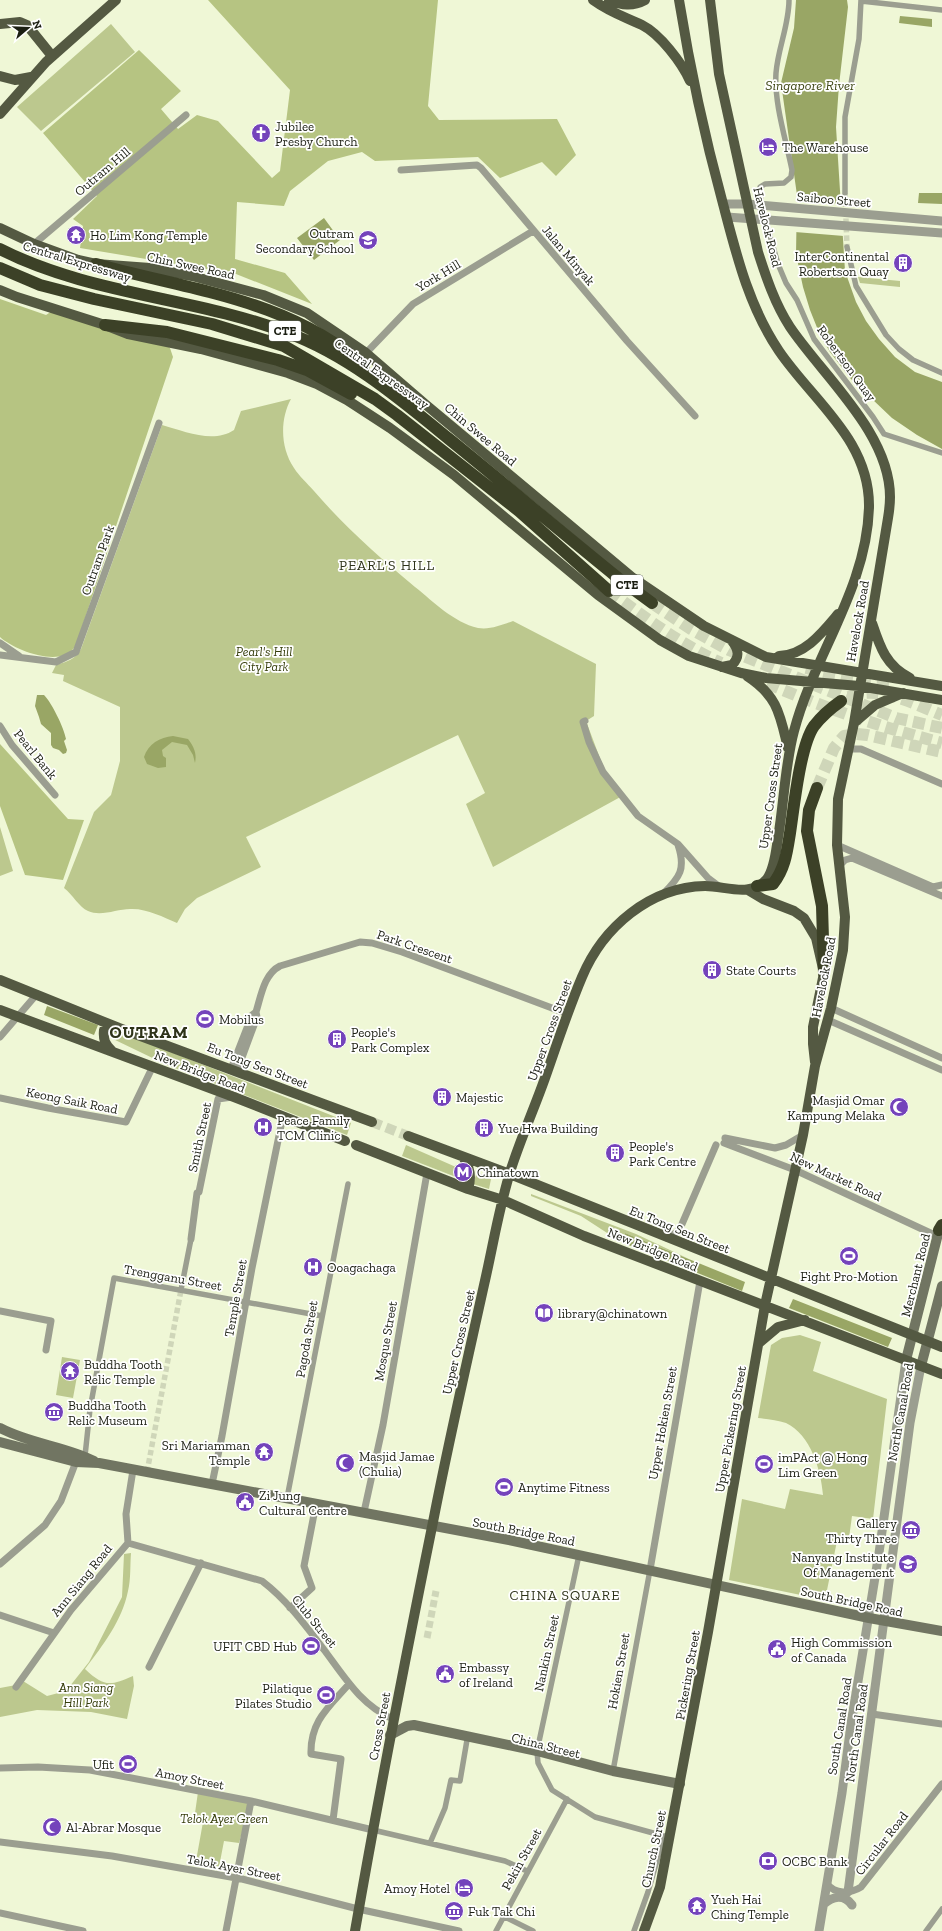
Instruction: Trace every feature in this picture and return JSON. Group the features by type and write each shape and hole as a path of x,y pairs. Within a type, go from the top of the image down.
{"highway":[{"name":"Central Expressway","path":"0,249 46,269 99,284 215,310 259,322 290,333 319,346 348,363 401,400 613,574 652,603"},
{"path":"96,264 228,297 276,312 324,335 339,345 385,383 401,400"},
{"name":"Central Expressway","path":"0,268 40,285 94,299 212,324 284,346 375,399 397,415 519,511 609,591"},
{"path":"106,325 167,332 278,360 307,370 389,414 397,415"},
{"path":"753,888 773,884 780,875 786,860 800,772 807,740 814,726 831,708 841,701"},
{"path":"817,788 809,810 807,831 822,906 824,973"}],"main road":[{"path":"0,114 31,77 52,56 116,0"},
{"path":"609,0 628,5 634,5 644,0"},
{"name":"Havelock Road","path":"679,0 695,92 736,254 750,294 767,332 790,366 839,424 855,451 867,483 868,512 866,536 861,556 846,604 818,666"},
{"name":"Havelock Road","path":"710,0 719,74 758,252 766,277 780,309 801,343 841,390 872,438 883,462 890,497 854,723 838,799 837,845 845,917 844,937 831,1008 815,1066 803,1135 771,1279"},
{"path":"595,1 612,13 644,26 660,40 685,71 695,92"},
{"path":"0,24 20,22 26,24 52,56"},
{"path":"0,76 15,80 31,77"},
{"name":"Chin Swee Road","path":"0,228 34,244 78,260 96,264 150,268 220,283 263,295 315,317 366,356 633,578 704,626 766,657 942,686"},
{"path":"0,290 17,297 106,325 128,334 201,348 288,373 317,384 377,418"},
{"path":"366,356 349,375 347,383 354,397 377,418 446,469 560,564 660,640 682,653 741,673 766,678 812,680 859,686 903,692 942,700"},
{"path":"766,657 788,656 802,649 824,631 846,604"},
{"path":"871,620 879,645 887,660 903,674 919,682"},
{"path":"722,667 732,665 738,656 738,651 732,641"},
{"name":"Upper Cross Street","path":"432,1527 503,1200 510,1174 568,1014 590,960 606,936 619,922 642,905 661,895 682,889 702,886 753,888 769,876 774,862 785,796 789,750 800,711 818,666"},
{"path":"741,673 761,686 770,695 777,708 789,750"},
{"path":"854,723 875,705 903,692"},
{"path":"753,888 763,899 794,911 804,918 816,938 824,973 813,1027 812,1044 815,1066"},
{"name":"Eu Tong Sen Street","path":"0,980 112,1025 372,1122"},
{"name":"New Bridge Road","path":"0,1010 216,1090 345,1141"},
{"path":"112,1025 104,1030 103,1038 104,1044 112,1051"},
{"name":"Eu Tong Sen Street","path":"408,1136 510,1174 942,1347"},
{"name":"New Bridge Road","path":"356,1145 468,1189 503,1200 584,1236 942,1374"},
{"path":"463,1157 469,1168 470,1175 468,1189"},
{"name":"Merchant Road","path":"913,1335 940,1228"},
{"name":"Upper Pickering Street","path":"717,1584 765,1305 771,1279"},
{"path":"928,1341 942,1286"},
{"path":"759,1343 778,1327 804,1320"},
{"name":"South Canal Road","path":"906,1360 913,1335"},
{"name":"North Canal Road","path":"921,1366 928,1341"},
{"name":"South Bridge Road","path":"0,1428 24,1439 80,1458"},
{"name":"South Bridge Road","path":"0,1442 133,1470 364,1512 432,1527 509,1540 883,1621 942,1631"},
{"name":"Cross Street","path":"355,1931 393,1719 432,1527"},
{"name":"Pickering Street","path":"683,1770 717,1584"},
{"name":"China Street","path":"390,1735 407,1726 410,1729 468,1738 537,1753 613,1774 680,1786"},
{"name":"Church Street","path":"644,1931 660,1887 683,1770"}],"street":[{"name":"Robertson Quay","path":"789,0 786,27 776,72 776,88 792,170 791,177 784,183 765,184 760,187 761,205 778,264 786,283 797,300 814,339 873,416 884,434 942,453"},
{"path":"845,193 847,133 845,117 860,39 861,1 942,10"},
{"name":"Outram Hill","path":"34,244 186,115"},
{"name":"Jalan Minyak","path":"401,170 477,165 627,341 695,416"},
{"name":"Saiboo Street","path":"723,204 761,205 942,221"},
{"name":"Saiboo Street","path":"727,217 942,233"},
{"name":"York Hill","path":"366,356 413,304 533,231"},
{"path":"848,247 856,286 883,330 899,349 913,360 942,373"},
{"name":"Outram Park","path":"0,655 56,662 76,652 159,423"},
{"name":"Outram Park","path":"0,643 23,658"},
{"path":"585,721 583,722 589,742 603,772 638,816 678,844 708,878 720,887"},
{"name":"Pearl Bank","path":"0,726 12,745 55,795"},
{"path":"848,749 861,749 942,784"},
{"path":"661,895 676,880 682,869 683,861 678,844"},
{"path":"837,845 933,887 942,885"},
{"path":"839,866 845,860 852,858 942,896"},
{"name":"Park Crescent","path":"234,1070 252,1015 256,1012 268,975 273,969 351,945 368,942 402,952 568,1014"},
{"path":"0,1037 19,1017 37,994"},
{"path":"831,1008 942,1058"},
{"path":"828,1020 942,1070"},
{"path":"862,1035 866,1024"},
{"path":"882,1044 886,1033"},
{"path":"909,1056 913,1045"},
{"name":"Keong Saik Road","path":"0,1098 126,1122 152,1066"},
{"name":"Smith Street","path":"181,1290 216,1090"},
{"name":"Smith Street","path":"207,1144 218,1099 234,1097"},
{"name":"Temple Street","path":"212,1484 283,1116"},
{"name":"New Market Road","path":"803,1135 786,1146 775,1148 724,1140 940,1228"},
{"path":"667,1238 677,1232 682,1224 716,1145"},
{"name":"Mosque Street","path":"364,1512 383,1425 427,1173"},
{"name":"Pagoda Street","path":"287,1498 348,1184"},
{"name":"Trengganu Street","path":"80,1458 114,1278 322,1316"},
{"name":"Upper Hokien Street","path":"650,1570 700,1281"},
{"path":"0,1311 51,1321 46,1350"},
{"name":"South Canal Road","path":"819,1931 869,1618 906,1360"},
{"name":"North Canal Road","path":"848,1892 910,1423 921,1366"},
{"path":"0,1564 45,1525 61,1501 80,1458"},
{"path":"128,1543 126,1514 133,1470"},
{"path":"290,1608 312,1588 304,1566 316,1504"},
{"name":"Club Street","path":"128,1543 262,1581 276,1592 290,1608 349,1684 374,1710 393,1719"},
{"name":"Ann Siang Road","path":"16,1687 54,1633 128,1543"},
{"name":"Nankin Street","path":"537,1753 578,1555"},
{"path":"149,1667 201,1563"},
{"name":"Hokien Street","path":"613,1774 650,1570"},
{"name":"Ann Siang Road","path":"0,1615 54,1633"},
{"path":"333,1820 341,1759 311,1754 310,1740 315,1726 321,1717 349,1684"},
{"path":"872,1714 942,1724"},
{"path":"430,1843 444,1808 451,1780 460,1781 468,1738"},
{"path":"537,1753 538,1763 552,1790 595,1818 664,1836 648,1892 634,1931"},
{"name":"Amoy Street","path":"0,1768 38,1767 90,1770 251,1802 373,1830"},
{"name":"Circular Road","path":"848,1892 858,1889 864,1884 942,1784"},
{"name":"Pekin Street","path":"496,1931 567,1799"},
{"path":"226,1931 235,1878 251,1802"},
{"path":"373,1830 505,1861 527,1871"},
{"name":"Telok Ayer Street","path":"0,1842 112,1856 235,1878 314,1897 358,1910 455,1931"},
{"path":"827,1884 836,1891 848,1892"},
{"path":"824,1904 830,1899 838,1897 846,1899 852,1905"},
{"path":"926,1931 942,1909"},
{"path":"0,1913 83,1931"},
{"path":"503,1916 533,1931"}],"green space":[{"path":"111,24 135,52 41,131 17,107"},
{"path":"858,277 900,281 900,287 860,283"},
{"name":"Pearl's Hill City Park","path":"291,399 287,407 283,424 284,442 289,460 301,477 337,517 388,564 437,605 460,621 478,628 487,628 496,627 513,621 596,664 594,716 586,721 604,769 624,795 493,867 466,804 485,793 458,735 246,837 261,867 197,898 185,909 177,923 154,913 136,909 93,913 82,907 64,888 94,812 111,795 120,761 120,707 63,681 64,675 52,673 56,665 74,658 81,649 162,425 198,435 217,436 234,430 241,411"},
{"path":"0,827 13,871 0,876"},
{"path":"115,1030 351,1123 347,1135 167,1065 111,1038"},
{"path":"406,1145 465,1171 465,1178 461,1179 402,1156"},
{"path":"477,1172 491,1179 489,1189 473,1184"},
{"path":"531,1194 636,1234 689,1259 625,1233 621,1242 581,1216 531,1196"},
{"path":"800,1335 821,1342 813,1371 887,1399 873,1519 852,1516 849,1538 838,1536 825,1600 729,1580 742,1499 785,1509 790,1489 823,1495 817,1464 808,1444 802,1436 786,1423 758,1418 771,1345 782,1338"},
{"path":"62,1357 80,1360 73,1398 56,1395"},
{"name":"Ann Siang Hill Park","path":"131,1553 129,1586 117,1623 85,1669 97,1679 108,1683 118,1682 133,1676 134,1686 127,1719 91,1712 37,1710 0,1717 0,1688 16,1685 23,1681 47,1696 66,1691 89,1662 122,1597 124,1554"},
{"name":"Telok Ayer Green","path":"198,1792 251,1801 239,1843 224,1841 219,1867 196,1861 203,1822 194,1820"}],"shaded area":[{"path":"208,0 438,0 428,106 439,120 557,119 576,155 556,176 542,162 500,178 478,157 375,161 362,152 328,161 290,191 284,206 237,202 235,259 285,273 312,304 236,274 80,248 83,226 73,219 97,196 43,133 139,50 181,91 161,109 178,129 197,115 218,121 272,178 280,171 290,90"},
{"path":"0,299 46,315 55,309 161,340 170,348 173,357 77,642 74,648 67,654 58,657 37,655 16,647 0,637"},
{"path":"0,744 68,819 84,820 63,880 25,875 0,806"}],"water":[{"name":"Singapore River","path":"796,0 847,0 848,7 836,127 845,271 856,302 866,321 879,339 895,357 915,372 942,382 942,449 917,435 892,418 850,378 830,352 820,335 810,310 803,287 796,254 797,195 781,83 794,28"},
{"path":"900,16 932,19 932,27 899,23"},
{"path":"919,193 942,193 942,204 918,203"},
{"path":"324,218 340,240 314,260 297,238"},
{"path":"37,695 44,695 51,704 57,716 66,739 64,741 67,750 66,753 63,754 51,745 51,733 41,724 35,706"},
{"path":"173,736 188,739 196,756 195,763 193,755 187,745 172,742 162,750 163,756 166,758 166,767 158,768 147,764 144,757 148,748 159,740"},
{"path":"47,1006 98,1025 94,1035 44,1015"},
{"path":"625,1233 745,1282 742,1291 621,1242"},
{"path":"793,1299 892,1338 888,1347 789,1308"}],"pier":[{"path":"795,200 843,204 844,236 795,232"}],"tunnel":[{"path":"845,193 847,247"},
{"path":"609,591 649,621 691,648 721,663"},
{"path":"652,603 691,629 729,650 896,718 942,728"},
{"path":"806,668 850,677 872,680 894,680"},
{"path":"751,676 797,696 845,714 942,743"},
{"path":"849,697 860,694 884,694 908,701 942,715"},
{"path":"817,788 834,748 844,736 857,734 867,735 942,752"},
{"path":"372,1122 408,1136"},
{"path":"147,1472 181,1290"},
{"path":"427,1638 436,1591"}],"place":[{"name":"Jubilee Presby Church","path":"261,133"},
{"name":"The Warehouse","path":"768,147"},
{"name":"Ho Lim Kong Temple","path":"76,235"},
{"name":"Outram Secondary School","path":"368,240"},
{"name":"InterContinental Robertson Quay","path":"903,263"},
{"name":"State Courts","path":"712,970"},
{"name":"Mobilus","path":"205,1019"},
{"name":"People's Park Complex","path":"337,1039"},
{"name":"Majestic","path":"442,1097"},
{"name":"Masjid Omar Kampung Melaka","path":"899,1107"},
{"name":"Peace Family TCM Clinic","path":"263,1127"},
{"name":"Yue Hwa Building","path":"484,1128"},
{"name":"People's Park Centre","path":"615,1153"},
{"name":"Chinatown","path":"463,1172"},
{"name":"Fight Pro-Motion","path":"849,1256"},
{"name":"Ooagachaga","path":"313,1267"},
{"name":"library@chinatown","path":"544,1313"},
{"name":"Buddha Tooth Relic Temple","path":"70,1371"},
{"name":"Buddha Tooth Relic Museum","path":"54,1412"},
{"name":"Sri Mariamman Temple","path":"264,1452"},
{"name":"Masjid Jamae (Chulia)","path":"345,1463"},
{"name":"imPAct @ Hong Lim Green","path":"764,1464"},
{"name":"Anytime Fitness","path":"504,1487"},
{"name":"Zi Jung Cultural Centre","path":"245,1502"},
{"name":"Gallery Thirty Three","path":"911,1530"},
{"name":"Nanyang Institute Of Management","path":"908,1564"},
{"name":"UFIT CBD Hub","path":"311,1646"},
{"name":"High Commission of Canada","path":"777,1649"},
{"name":"Embassy of Ireland","path":"445,1674"},
{"name":"Pilatique Pilates Studio","path":"326,1695"},
{"name":"Ufit","path":"128,1764"},
{"name":"Al-Abrar Mosque","path":"52,1827"},
{"name":"OCBC Bank","path":"768,1861"},
{"name":"Amoy Hotel","path":"464,1888"},
{"name":"Yueh Hai Ching Temple","path":"697,1906"},
{"name":"Fuk Tak Chi","path":"454,1911"}],"district":[{"name":"PEARL'S HILL","path":"387,565"},
{"name":"OUTRAM","path":"149,1032"},
{"name":"CHINA SQUARE","path":"565,1595"}]}
